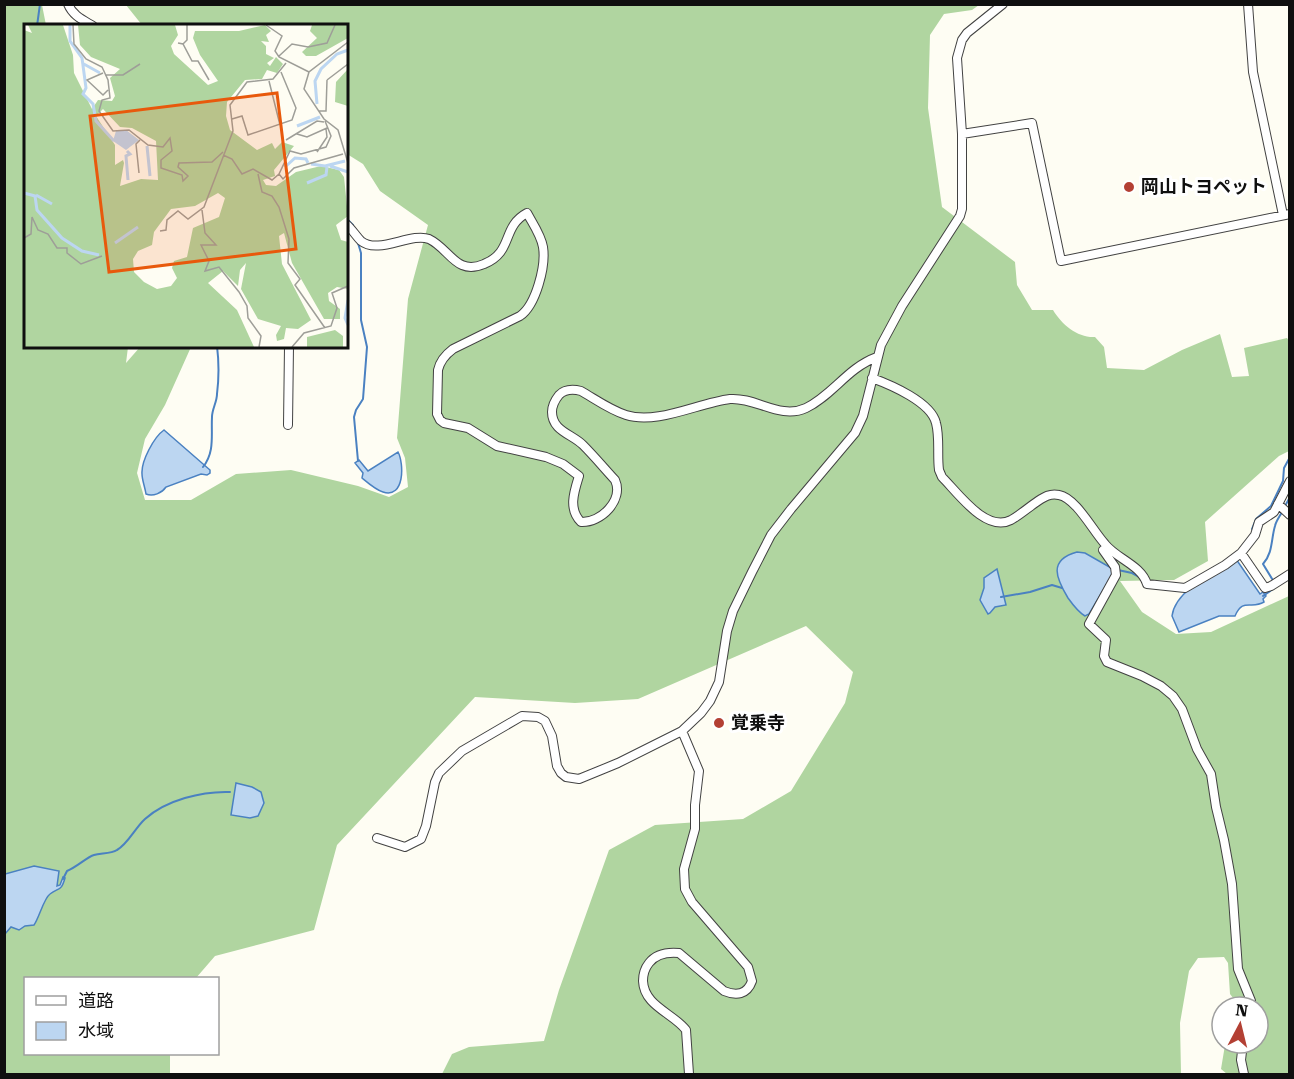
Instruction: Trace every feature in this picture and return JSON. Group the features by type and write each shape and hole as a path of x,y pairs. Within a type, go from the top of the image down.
{"street":[{"path":"68,4 72,12 90,24"},
{"path":"377,838 405,847 421,839 439,773 462,751 522,716 538,717 545,721 552,736 557,766 561,772 573,779 586,777 618,763 682,731 701,713 719,682 727,631 733,611 771,535 855,434 863,416 877,357 897,313 963,209 962,134 957,58 959,48 967,33 1003,4"},
{"path":"962,134 1032,123 1061,261 1286,214 1253,72 1248,4"},
{"path":"348,226 362,242 367,244 386,245 418,237 429,239 463,267 471,267 483,265 503,251 515,222 527,213 540,235 543,249 541,274 530,305 520,316 453,349 439,363 437,414 444,423 468,428 497,446 546,457 563,464 579,476 572,508 575,516 581,522 597,520 609,508 617,494 618,486 581,442 558,429 554,422 552,409 554,402 564,392 574,389 581,391 626,415 642,417 658,416 732,399 792,412 806,408 861,363 877,357"},
{"path":"288,424 289,348"},
{"path":"872,378 902,392 928,409 936,423 939,470 942,477 983,518 998,523 1010,521 1046,496 1057,494 1066,497 1111,551 1140,571 1148,584 1185,588 1241,553 1255,535 1259,522 1274,512 1290,481"},
{"path":"1278,504 1290,515"},
{"path":"1096,535 1095,540 1110,557 1115,571 1089,624 1106,640 1104,656 1107,662 1142,676 1161,686 1173,696 1182,709 1197,749 1211,774 1232,884 1238,969 1249,995"},
{"path":"1241,553 1264,588 1290,574"},
{"path":"682,731 699,771 695,829 684,869 685,889 692,902 748,967 752,981 746,991 732,994 724,991 680,953 673,952 658,956 645,968 646,995 686,1030 689,1074"},
{"path":"1241,1055 1244,1074"}],"green space":[{"path":"5,5 42,5 46,24 24,24 24,348 128,348 126,363 139,348 191,348 165,405 145,439 137,473 145,500 191,500 236,474 291,470 358,486 389,497 408,487 405,458 397,438 408,299 428,225 380,191 363,164 348,155 348,24 141,24 126,5 979,5 972,10 944,14 930,35 928,108 942,207 1015,262 1017,285 1032,310 1053,310 1071,330 1095,337 1104,347 1107,368 1144,370 1182,350 1220,334 1232,377 1249,376 1244,348 1287,338 1289,341 1289,451 1279,456 1205,522 1208,561 1174,580 1120,581 1142,612 1176,634 1211,632 1289,596 1289,1074 1227,1074 1221,1069 1223,1055 1270,1055 1270,995 1231,995 1228,963 1224,957 1198,958 1189,971 1180,1023 1181,1074 442,1074 452,1054 469,1047 544,1041 559,990 609,850 655,825 743,819 791,791 845,703 853,672 806,626 638,699 575,703 475,697 337,845 314,930 215,956 197,977 24,977 24,1055 170,1055 170,1074 5,1074"}],"water":[{"path":"164,430 210,470 210,473 201,474 166,487 157,494 149,495 146,494 142,469 152,444"},
{"path":"398,452 402,471 399,485 395,490 390,493 380,491 362,478 363,473 355,463 359,460 368,471"},
{"path":"1077,552 1085,553 1113,569 1113,574 1089,614 1085,616 1068,598 1060,584 1057,570 1062,560"},
{"path":"1236,559 1260,594 1263,592 1266,596 1263,599 1264,602 1244,605 1235,616 1219,616 1179,632 1172,616 1180,598 1207,576"},
{"path":"997,569 1006,605 995,607 988,614 980,600 984,578"},
{"path":"236,783 261,792 264,803 258,816 250,818 231,815"},
{"path":"34,866 59,871 57,886 60,885 63,877 64,882 48,896 34,925 25,926 19,930 11,927 5,934 5,874"}],"waterway":[{"path":"37,24 40,4"},
{"path":"348,220 353,225"},
{"path":"358,243 361,253 361,320 367,347 363,399 354,417 358,461"},
{"path":"203,467 212,443 212,414 218,382 217,348"},
{"path":"1252,529 1256,519 1271,506 1283,481 1284,468 1290,457"},
{"path":"1285,506 1290,497"},
{"path":"1274,582 1263,564 1269,555 1276,524 1282,512"},
{"path":"1118,570 1132,573 1143,579"},
{"path":"1001,597 1052,585 1062,588"},
{"path":"1263,596 1273,589"},
{"path":"63,879 67,871 91,856 117,850 145,819 163,807 196,795 230,792"}],"place":[{"name":"岡山トヨペット","path":"1129,187"},
{"name":"覚乗寺","path":"719,723"}]}
